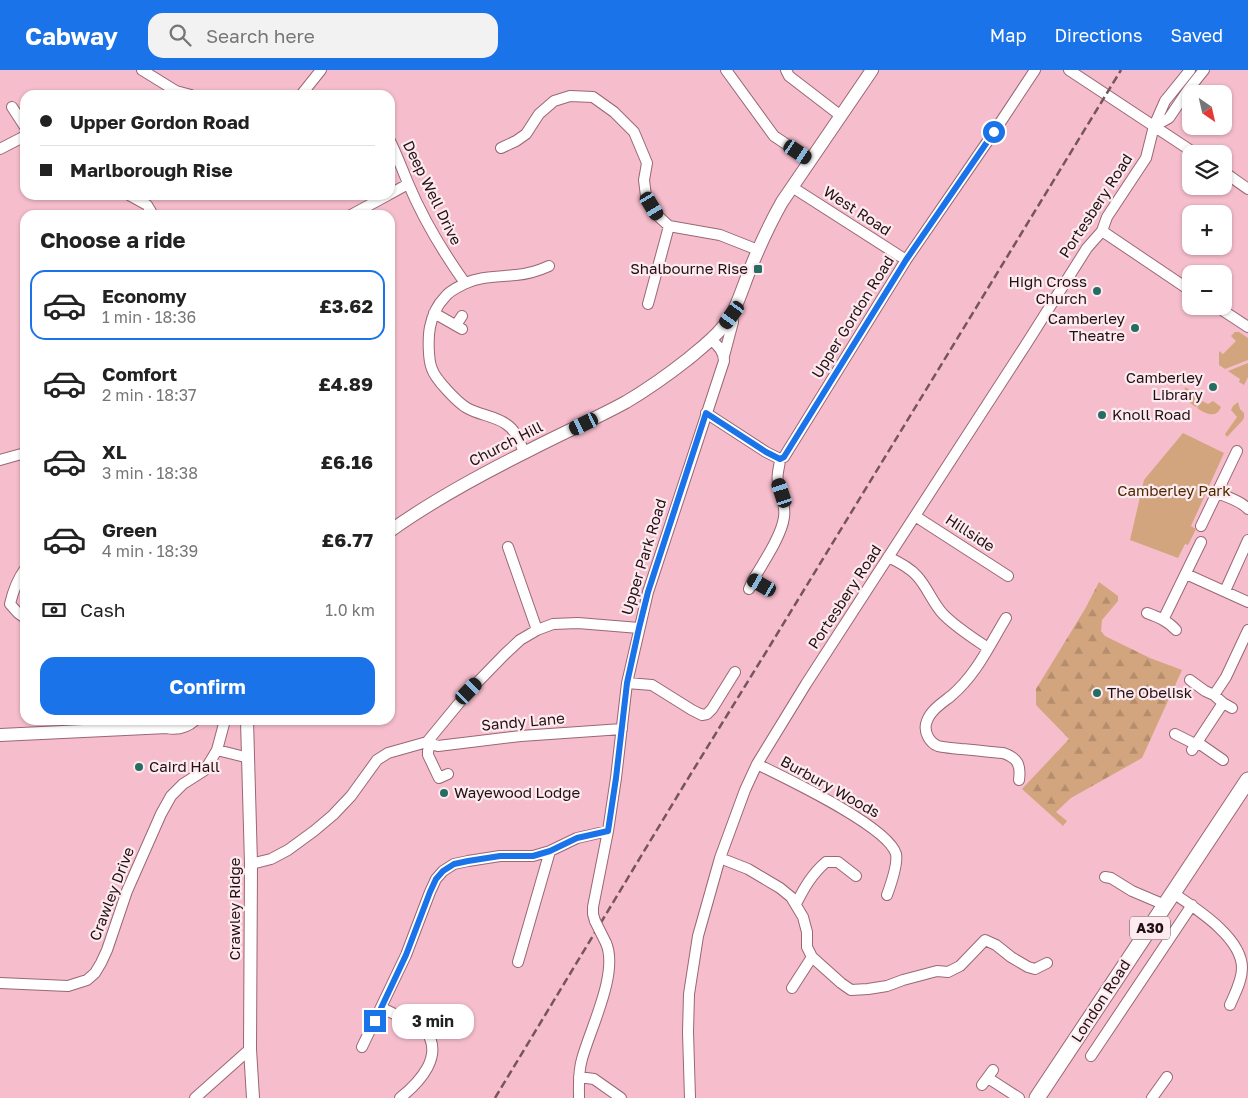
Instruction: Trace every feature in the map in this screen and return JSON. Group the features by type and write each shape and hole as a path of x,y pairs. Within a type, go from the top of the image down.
{"main road":[{"name":"London Road","path":"1037,1098 1248,780"}],"street":[{"path":"142,70 174,90"},
{"path":"305,90 321,70"},
{"path":"726,70 774,136 810,160"},
{"path":"786,70 789,76 841,116"},
{"name":"Upper Park Road","path":"579,1077 581,1060 608,978 609,953 593,914 595,892 608,831 627,683 648,592 724,361 733,322 732,315 758,250 772,220 792,187 872,70"},
{"name":"Upper Gordon Road","path":"780,459 788,452 906,260 1036,70"},
{"path":"1069,70 1182,145"},
{"name":"Portesbery Road","path":"690,1098 689,994 698,936 720,858 745,790 757,764 806,684 1087,248 1102,231 1107,217 1146,158 1154,126 1165,101 1190,70"},
{"path":"1192,85 1204,70"},
{"path":"501,148 526,134 539,114 554,101 570,96 593,96 614,112 634,132 646,163 644,180 646,196 658,216 669,226 720,235 758,250"},
{"path":"1154,126 1169,118 1182,99"},
{"path":"12,108 20,120"},
{"path":"0,149 20,139"},
{"name":"Deep Well Drive","path":"395,153 408,184 437,241 465,283"},
{"path":"1232,177 1247,185"},
{"path":"395,192 408,184"},
{"name":"West Road","path":"792,187 906,260"},
{"path":"137,200 150,210"},
{"path":"360,210 380,200"},
{"path":"648,304 669,226"},
{"path":"1102,231 1182,285"},
{"path":"524,452 516,435 506,424 467,408 448,392 432,370 428,333 434,313 445,296 465,283 483,278 527,274 549,266"},
{"path":"434,313 460,323"},
{"name":"Church Hill","path":"395,527 457,488 524,452 627,401 666,376 712,340 732,315"},
{"path":"1230,315 1248,327"},
{"path":"712,340 717,344 724,356"},
{"path":"706,413 780,459 778,481 784,505 784,517 780,531 755,584"},
{"path":"1201,526 1237,451"},
{"path":"0,460 20,454"},
{"path":"1217,493 1246,506 1248,509"},
{"name":"Hillside","path":"915,516 1008,576"},
{"path":"1225,591 1244,558 1248,540"},
{"path":"1163,620 1201,542"},
{"path":"508,546 537,630"},
{"path":"888,557 906,566 918,578 944,615 988,648"},
{"path":"1186,574 1248,602"},
{"path":"20,577 13,591 10,604 20,614"},
{"path":"1147,613 1170,624 1176,630"},
{"path":"1006,618 983,660 957,690 934,710 925,726 926,733 937,746 1011,756 1017,762 1020,771 1019,780"},
{"path":"448,774 439,778 428,755 429,742 469,691 520,640 537,630 553,624 578,623 639,628"},
{"path":"1214,695 1226,676 1248,630"},
{"path":"627,683 652,686 702,715 707,714 712,708 735,672"},
{"path":"1190,680 1228,705 1194,745"},
{"path":"0,735 175,728 189,725"},
{"name":"Crawley Drive","path":"0,983 68,986 86,980 95,973 107,950 127,891 161,814 171,796 183,784 205,770 217,750 224,725"},
{"name":"Crawley Ridge","path":"248,725 251,864 250,1048 253,1098"},
{"name":"Sandy Lane","path":"251,864 271,859 288,850 314,831 351,796 377,760 388,752 429,742 438,746 521,736 622,729"},
{"path":"1175,734 1223,760"},
{"path":"217,750 249,758"},
{"name":"Burbury Woods","path":"757,764 841,808 876,830 891,844 896,854 894,872 887,895"},
{"path":"362,1047 406,955 430,892 436,879 443,871 454,864 500,856 533,856 550,851 577,838 608,831"},
{"path":"518,962 550,851"},
{"path":"720,858 748,869 792,897 803,918 807,932 807,947 812,957 851,990 887,986 938,970 948,972 960,966 985,940 996,945 1028,967 1035,969 1047,963"},
{"path":"796,904 817,869 826,862 838,862 856,876"},
{"path":"1105,877 1111,878 1132,891 1192,905 1225,934 1238,950 1242,966 1240,982 1230,1005"},
{"name":"London Road","path":"1091,1056 1192,905"},
{"path":"792,988 812,957"},
{"path":"382,1008 415,1024"},
{"path":"400,1098 421,1078 430,1063 433,1049 429,1035 425,1030"},
{"path":"195,1098 250,1048"},
{"path":"578,1098 579,1077 594,1079 621,1098"},
{"path":"1152,1098 1167,1077"},
{"path":"988,1078 1019,1098"}],"green space":[{"path":"1235,332 1239,332 1248,338 1248,360 1225,369 1219,365 1219,351 1223,354 1236,341 1231,336"},
{"path":"1248,363 1248,377 1244,385 1239,382 1240,379 1228,371"},
{"path":"1185,387 1195,393 1201,400 1196,407 1187,399"},
{"path":"1202,401 1208,404 1213,401 1221,407 1216,413 1210,414 1197,408"},
{"path":"1238,402 1240,409 1244,413 1244,418 1227,437 1225,434 1237,417 1231,410"},
{"name":"Camberley Park","path":"1183,433 1224,453 1191,526 1196,529 1188,545 1185,544 1178,558 1130,540 1144,480"},
{"path":"1099,582 1118,596 1118,601 1102,620 1101,631 1105,636 1150,658 1182,670 1142,758 1071,798 1056,812 1067,821 1063,826 1022,789 1069,739 1036,705 1036,689 1085,609"}],"railway":[{"path":"495,1098 1121,70"}],"place":[{"name":"Shalbourne Rise","path":"758,269"},
{"name":"High Cross Church","path":"1097,291"},
{"name":"Camberley Theatre","path":"1135,328"},
{"name":"Camberley Library","path":"1213,387"},
{"name":"Knoll Road","path":"1102,415"},
{"name":"The Obelisk","path":"1097,693"},
{"name":"Caird Hall","path":"139,767"},
{"name":"Wayewood Lodge","path":"444,793"}],"route":[{"path":"375,1021 406,955 430,892 436,879 443,871 454,864 468,861 500,856 533,856 550,851 577,838 608,831 627,683 639,628 648,592 706,413 766,452 780,459 784,457 906,260 994,132"}]}
